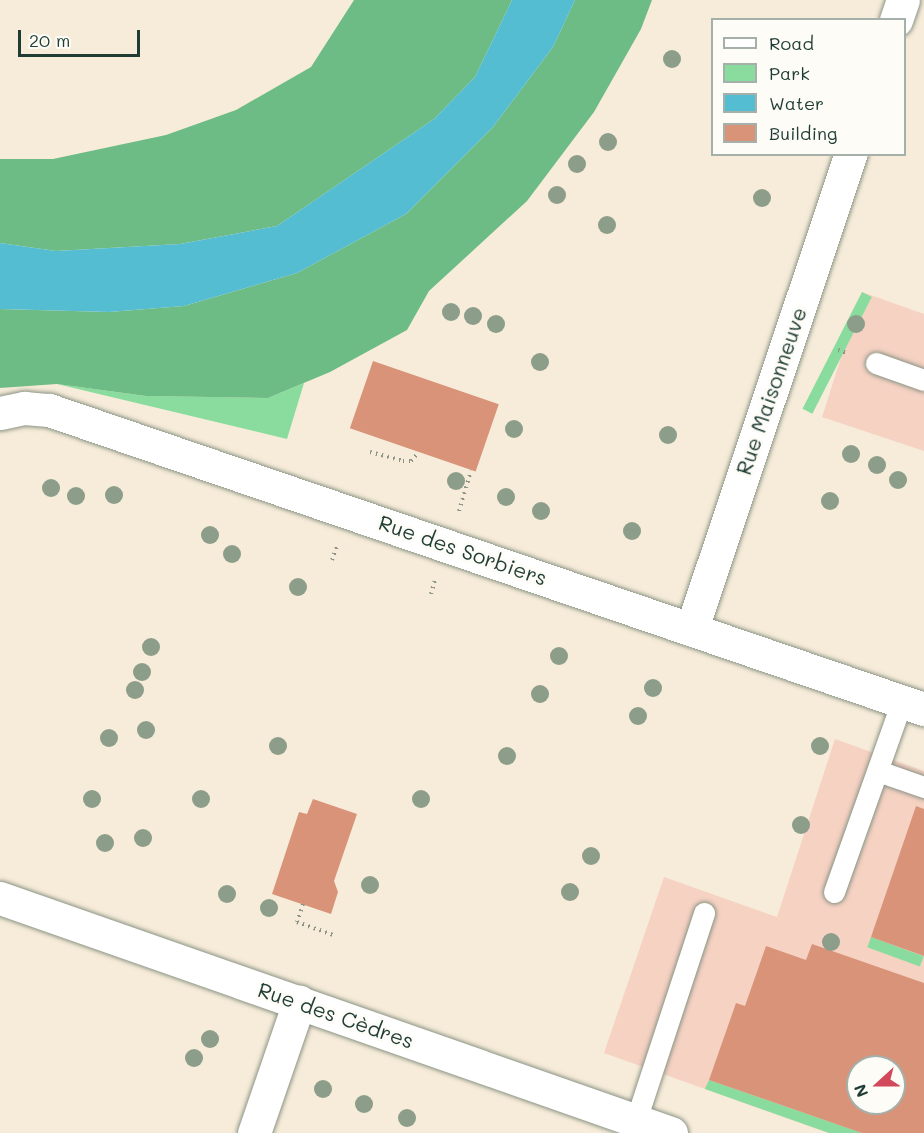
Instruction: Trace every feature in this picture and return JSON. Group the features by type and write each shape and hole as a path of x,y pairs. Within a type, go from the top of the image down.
{"street":[{"path":"897,18 903,0"},
{"name":"Rue Maisonneuve","path":"692,628 850,156"},
{"name":"Rue des Sorbiers","path":"0,413 24,408 49,410 913,705"},
{"name":"Rue des Cèdres","path":"0,898 671,1133"},
{"path":"254,1133 300,1002"}],"lane":[{"path":"876,363 924,380"},
{"path":"834,892 878,771 913,705"},
{"path":"878,771 924,787"},
{"path":"636,1120 704,913"}],"path":[{"path":"370,452 403,461 411,460 418,453"},
{"path":"303,904 297,922 336,936"}],"shaded area":[{"path":"862,292 924,314 924,451 822,417"},
{"path":"835,739 924,771 924,1133 829,1133 604,1053 664,877 777,917"}],"green space":[{"path":"354,0 512,0 475,77 434,119 277,226 180,244 56,251 0,243 0,159 53,159 166,135 236,110 311,67"},
{"path":"575,0 652,0 641,29 594,112 527,201 429,291 407,330 330,372 268,398 146,396 57,384 0,388 0,309 109,312 184,306 297,273 406,214 493,127 553,47"},
{"path":"862,292 872,297 812,414 803,409"},
{"path":"304,383 287,439 57,384 146,396 268,398"},
{"path":"871,937 924,956 920,966 867,947"},
{"path":"709,1080 862,1133 829,1133 705,1089"}],"water":[{"path":"512,0 575,0 553,47 493,127 406,214 297,273 184,306 109,312 0,309 0,243 56,251 180,244 277,226 434,119 475,77"}],"building":[{"path":"373,361 499,404 476,471 350,428"},
{"path":"313,799 357,814 334,881 338,892 331,914 272,894 299,812 307,814"},
{"path":"916,806 924,809 924,956 871,937"},
{"path":"812,944 924,983 924,1133 862,1133 709,1080 736,1003 745,1006 766,946 806,960"}]}
